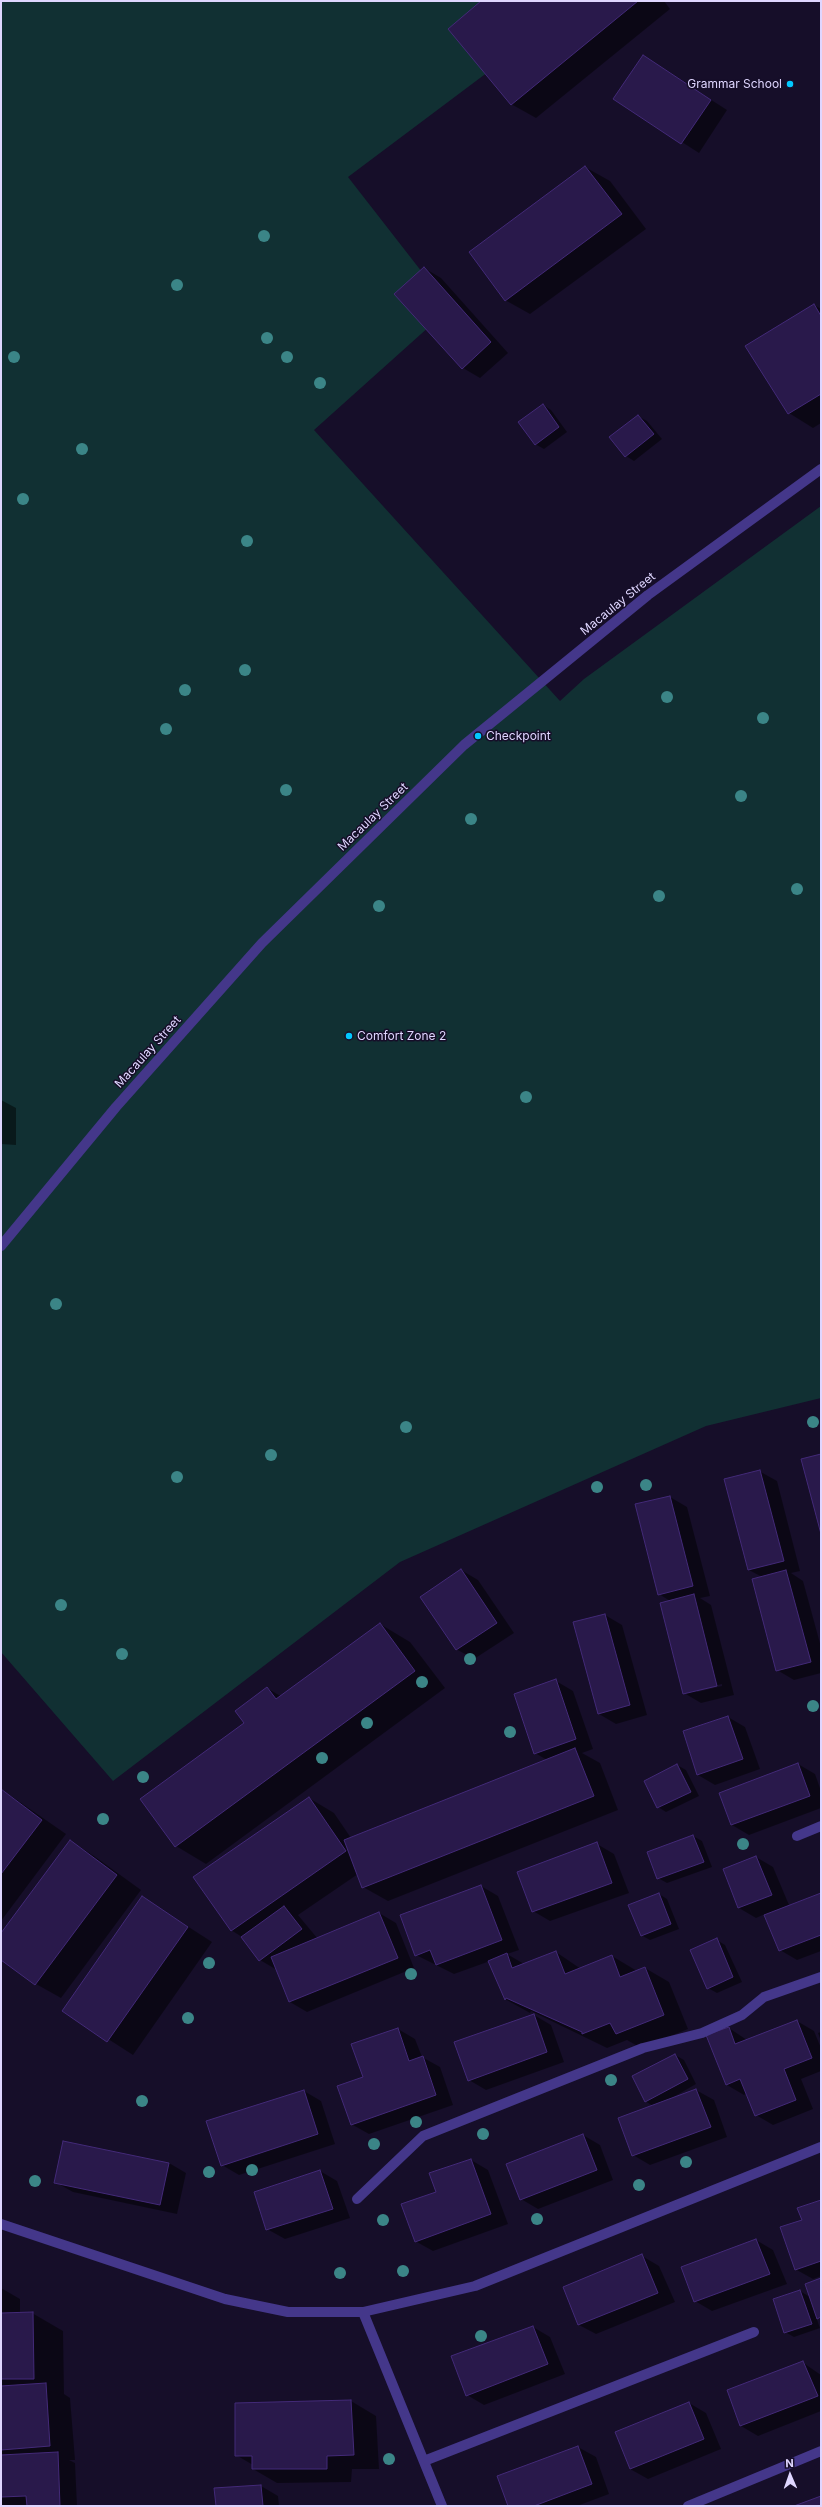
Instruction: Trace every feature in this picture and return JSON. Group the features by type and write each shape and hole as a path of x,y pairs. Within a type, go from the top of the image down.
{"street":[{"name":"Macaulay Street","path":"1,1246 116,1107 262,943 464,745 648,595 821,469"},
{"path":"797,1836 821,1826"},
{"path":"357,2199 423,2136 643,2048 702,2033 742,2015 764,1997 821,1977"},
{"path":"1,2224 225,2299 288,2312 363,2312 475,2286 821,2147"},
{"path":"363,2312 442,2506"},
{"path":"424,2461 754,2332"},
{"path":"688,2506 821,2451"}],"green space":[{"path":"1,1 504,1 532,39 348,177 450,308 314,430 560,701 584,679 821,506 821,1398 706,1426 400,1562 113,1781 1,1652"}],"building":[{"path":"481,1 638,1 511,105 448,29"},
{"path":"643,55 711,100 681,144 613,99"},
{"path":"585,166 622,214 505,301 469,252"},
{"path":"424,267 491,342 462,369 394,294"},
{"path":"814,304 821,316 821,394 788,414 745,346"},
{"path":"543,404 559,427 535,445 518,422"},
{"path":"638,415 654,434 625,457 609,437"},
{"path":"821,1454 821,1534 801,1459"},
{"path":"760,1470 784,1561 748,1570 724,1479"},
{"path":"670,1496 693,1586 658,1595 635,1504"},
{"path":"461,1569 497,1623 456,1650 420,1597"},
{"path":"786,1570 811,1662 776,1671 752,1579"},
{"path":"694,1594 717,1686 683,1694 660,1603"},
{"path":"605,1614 630,1705 598,1714 573,1622"},
{"path":"380,1623 415,1671 175,1847 140,1799 244,1723 235,1711 267,1687 276,1699"},
{"path":"556,1679 576,1739 534,1754 514,1694"},
{"path":"728,1716 743,1759 697,1775 683,1731"},
{"path":"575,1748 594,1796 362,1888 344,1840"},
{"path":"798,1763 810,1796 731,1825 719,1793"},
{"path":"677,1764 691,1792 657,1808 644,1781"},
{"path":"1,1789 42,1820 1,1874"},
{"path":"309,1797 346,1851 231,1931 193,1877"},
{"path":"693,1835 704,1862 657,1879 647,1852"},
{"path":"70,1840 117,1875 35,1985 1,1960 1,1933"},
{"path":"597,1842 612,1883 532,1912 517,1872"},
{"path":"756,1856 772,1895 738,1908 723,1869"},
{"path":"481,1885 502,1940 436,1965 430,1950 415,1956 400,1915"},
{"path":"659,1893 671,1924 641,1936 628,1905"},
{"path":"821,1893 821,1935 779,1951 764,1915"},
{"path":"142,1896 188,1927 107,2042 62,2011"},
{"path":"284,1906 302,1929 259,1961 241,1937"},
{"path":"379,1912 398,1958 289,2002 271,1957"},
{"path":"717,1938 733,1977 707,1989 690,1950"},
{"path":"556,1951 565,1974 612,1955 620,1977 645,1967 664,2015 616,2034 610,2023 582,2034 582,2032 506,1998 505,2000 488,1961 507,1953 512,1968"},
{"path":"534,2014 547,2052 468,2081 454,2042"},
{"path":"797,2020 812,2058 784,2069 796,2100 755,2116 740,2079 726,2085 706,2035 729,2027 735,2044"},
{"path":"398,2028 409,2061 423,2056 436,2095 351,2125 337,2086 363,2077 351,2044"},
{"path":"675,2054 688,2079 645,2102 632,2076"},
{"path":"696,2089 711,2127 632,2156 618,2118"},
{"path":"304,2090 318,2134 221,2166 206,2121"},
{"path":"583,2134 597,2170 520,2200 506,2164"},
{"path":"63,2141 169,2163 160,2205 54,2183"},
{"path":"471,2159 491,2214 415,2242 401,2204 436,2192 429,2173"},
{"path":"320,2170 333,2209 266,2230 254,2192"},
{"path":"821,2200 821,2261 795,2270 780,2227 802,2220 797,2208"},
{"path":"756,2239 770,2274 694,2302 681,2267"},
{"path":"642,2254 658,2293 578,2325 563,2287"},
{"path":"821,2278 821,2317 817,2319 805,2284"},
{"path":"800,2290 812,2324 784,2333 773,2299"},
{"path":"33,2312 34,2379 1,2379 1,2313"},
{"path":"533,2326 548,2364 466,2396 451,2356"},
{"path":"803,2361 818,2396 740,2426 727,2390"},
{"path":"46,2383 50,2446 1,2450 1,2386"},
{"path":"351,2400 354,2455 327,2456 327,2469 252,2469 252,2456 235,2456 235,2403"},
{"path":"689,2402 704,2439 630,2469 615,2432"},
{"path":"578,2446 592,2484 534,2506 508,2506 497,2476"},
{"path":"58,2452 60,2506 27,2506 26,2496 1,2497 1,2455"},
{"path":"261,2485 263,2506 216,2506 214,2488"},
{"path":"821,2496 821,2506 794,2506"}],"place":[{"name":"Grammar School","path":"790,84"},
{"name":"Checkpoint","path":"478,736"},
{"name":"Comfort Zone 2","path":"349,1036"}]}
